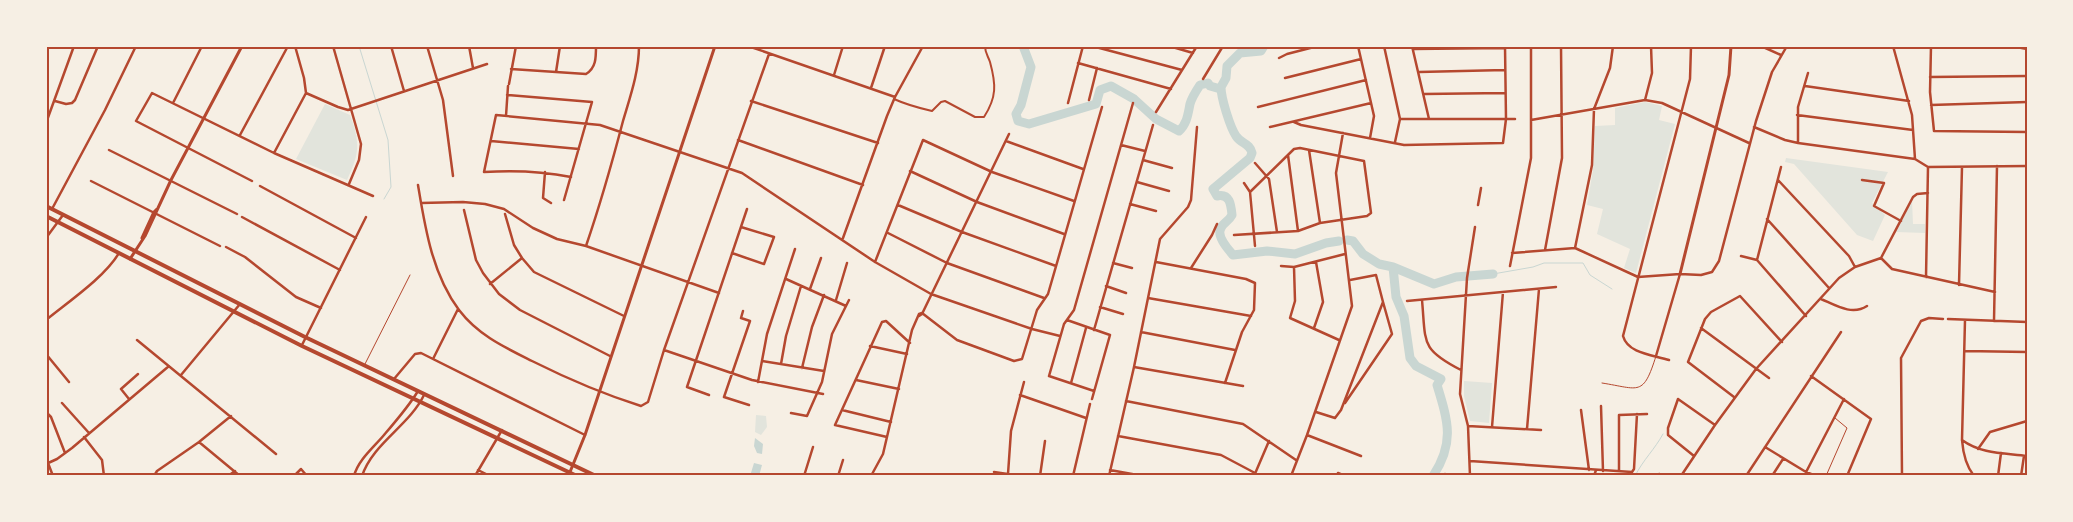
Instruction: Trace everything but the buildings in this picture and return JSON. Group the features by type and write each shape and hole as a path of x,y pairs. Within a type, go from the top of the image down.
{"main road":[{"path":"46,206 305,337 596,476"},
{"path":"46,216 302,346 577,476"}],"street":[{"path":"46,123 56,101 74,46"},
{"path":"56,101 66,104 72,103 75,100 98,46"},
{"path":"52,209 105,110 136,46"},
{"path":"173,103 202,46"},
{"path":"130,260 242,46"},
{"path":"240,136 288,46"},
{"path":"274,153 306,92 295,46"},
{"path":"332,46 352,109 360,144 360,152 349,184"},
{"path":"391,46 404,92"},
{"path":"428,46 443,100 453,176"},
{"path":"469,46 473,68"},
{"path":"506,116 507,95 516,46"},
{"path":"556,72 560,46"},
{"path":"512,69 586,74 592,70 596,46"},
{"path":"586,246 604,194 621,131 638,64 639,46"},
{"path":"570,472 585,435 715,46"},
{"path":"748,46 871,88 911,106 923,107 932,112 941,102 945,102 975,116 984,117 995,94 985,46"},
{"path":"834,75 843,46"},
{"path":"871,88 884,46"},
{"path":"843,238 895,98 923,46"},
{"path":"1068,103 1083,46"},
{"path":"1092,46 1182,70"},
{"path":"1169,46 1193,53"},
{"path":"1156,112 1197,46"},
{"path":"1203,79 1223,46"},
{"path":"1279,58 1318,46"},
{"path":"1358,46 1374,118 1370,138"},
{"path":"1384,46 1400,119 1395,143"},
{"path":"1510,266 1531,158 1531,46"},
{"path":"1545,250 1562,158 1561,46"},
{"path":"1575,248 1592,166 1594,109 1610,68 1613,46"},
{"path":"1645,100 1652,73 1652,46"},
{"path":"1669,360 1632,349 1626,344 1623,336 1680,111 1690,79 1691,46"},
{"path":"1656,356 1680,274 1729,75 1731,46"},
{"path":"1761,46 1781,55"},
{"path":"1512,253 1575,248 1638,277 1680,274 1707,275 1716,268 1754,127 1772,72 1787,46"},
{"path":"1894,46 1909,101 1915,159"},
{"path":"1931,46 1930,77 1934,131 2027,132"},
{"path":"2011,46 2027,49"},
{"path":"1294,122 1301,125 1404,145 1503,143 1506,119 1505,47 1412,48 1429,119"},
{"path":"418,184 434,262 458,309 490,340 598,392 641,406 648,402 664,350 729,168 751,100 769,54"},
{"path":"1284,78 1361,59"},
{"path":"1078,63 1171,88"},
{"path":"306,92 338,108 348,110 487,64"},
{"path":"1089,100 1097,68"},
{"path":"1419,72 1506,70"},
{"path":"1798,143 1797,115 1808,73"},
{"path":"1930,77 2027,76"},
{"path":"1258,107 1366,80"},
{"path":"1805,86 1909,101"},
{"path":"252,181 136,121 152,93 274,153 373,196"},
{"path":"1424,94 1505,93"},
{"path":"507,95 592,102 588,123 564,200"},
{"path":"751,100 878,143"},
{"path":"1531,120 1645,100 1662,103 1749,143"},
{"path":"1931,105 2027,102"},
{"path":"1270,128 1372,103"},
{"path":"1094,391 1049,376 1060,336 1074,310 1132,104"},
{"path":"920,315 957,340 1014,361 1022,360 1037,310 1048,294 1102,107"},
{"path":"1797,115 1913,130"},
{"path":"571,177 545,172 515,170 484,172 496,116 600,125 729,168 754,180 843,238 876,262 931,294 1032,329 1060,336"},
{"path":"1400,119 1515,119"},
{"path":"1094,330 1153,125"},
{"path":"1108,476 1134,367 1160,238 1188,207 1191,200 1197,127"},
{"path":"1754,127 1785,140 1798,143 1915,159 1928,167 2027,166"},
{"path":"1291,476 1308,435 1352,306 1336,173 1343,133"},
{"path":"871,476 883,454 912,330 1010,134"},
{"path":"738,140 863,185"},
{"path":"876,262 923,140 992,172 1074,201"},
{"path":"491,141 579,149"},
{"path":"1006,141 1083,169"},
{"path":"1121,145 1145,151"},
{"path":"1234,235 1298,231 1320,224 1368,216 1371,213 1364,162 1297,147 1266,174 1250,192"},
{"path":"109,150 237,214"},
{"path":"1309,150 1320,224"},
{"path":"1288,155 1298,231"},
{"path":"1143,160 1172,168"},
{"path":"1255,163 1269,179 1277,232"},
{"path":"1994,321 1997,166"},
{"path":"1757,260 1781,167"},
{"path":"1926,277 1928,167"},
{"path":"1959,285 1962,167"},
{"path":"910,171 977,202 1065,234"},
{"path":"545,172 543,198 551,203"},
{"path":"1778,180 1849,256 1855,266"},
{"path":"1862,180 1884,183 1874,206 1901,221"},
{"path":"91,181 220,246"},
{"path":"1137,182 1169,191"},
{"path":"1244,183 1250,192 1255,246"},
{"path":"260,186 356,238"},
{"path":"1478,205 1481,188"},
{"path":"1682,476 1715,425 1756,369 1839,278 1855,266 1881,258 1913,197 1917,194 1928,192"},
{"path":"421,203 463,202 504,209 542,232 719,293"},
{"path":"898,204 962,232 1056,266"},
{"path":"1130,204 1156,211"},
{"path":"709,394 687,387 747,209"},
{"path":"464,210 476,260 490,284 508,302 520,310 610,356"},
{"path":"46,238 63,214"},
{"path":"505,214 512,240 522,258 534,272 624,316"},
{"path":"242,217 340,270"},
{"path":"302,346 366,217"},
{"path":"1767,219 1829,289"},
{"path":"1191,268 1217,224"},
{"path":"732,253 764,264 774,237 742,227"},
{"path":"1470,476 1468,426 1460,394 1467,278 1475,227"},
{"path":"888,233 947,263 1044,298"},
{"path":"226,247 245,257 296,297 320,308"},
{"path":"758,382 767,334 795,249"},
{"path":"46,320 114,262 119,253"},
{"path":"1281,266 1294,267 1345,254"},
{"path":"1741,256 1757,260 1806,316"},
{"path":"490,284 522,258"},
{"path":"810,289 821,258"},
{"path":"1881,258 1892,269 1995,292"},
{"path":"1156,262 1246,279 1255,283 1254,310 1242,332 1225,383"},
{"path":"1314,328 1323,302 1316,262"},
{"path":"836,300 847,263"},
{"path":"1113,263 1132,268"},
{"path":"1294,267 1295,301 1290,318 1339,340"},
{"path":"1316,412 1334,418 1392,334 1376,275 1349,280"},
{"path":"786,279 846,306"},
{"path":"781,364 786,336 802,286"},
{"path":"1106,286 1126,293"},
{"path":"1407,301 1556,287"},
{"path":"1527,429 1539,289"},
{"path":"1492,427 1503,292"},
{"path":"802,368 812,326 824,295"},
{"path":"1735,398 1688,362 1705,319 1711,312 1740,296 1782,342"},
{"path":"1148,298 1251,316"},
{"path":"1821,298 1850,310 1862,310 1867,306"},
{"path":"791,413 807,416 818,393 832,334 849,300"},
{"path":"1422,300 1426,345 1435,355 1461,370"},
{"path":"1343,406 1383,302"},
{"path":"181,375 240,304"},
{"path":"1100,307 1123,314"},
{"path":"433,359 458,309"},
{"path":"743,312 741,318 750,321 724,397 748,405"},
{"path":"1902,476 1901,358 1921,321 1929,318 1943,319"},
{"path":"1948,319 2027,322"},
{"path":"887,438 835,425 882,322 885,320 910,343"},
{"path":"1067,320 1110,335 1092,398"},
{"path":"1965,320 1962,440 1969,470 1974,476"},
{"path":"1071,383 1086,328"},
{"path":"1701,328 1769,378"},
{"path":"1141,332 1236,350"},
{"path":"1746,476 1841,332"},
{"path":"137,340 276,454"},
{"path":"870,346 907,354"},
{"path":"664,350 758,382 823,394"},
{"path":"1965,351 2027,352"},
{"path":"46,354 69,382"},
{"path":"394,379 415,354 421,354 585,435"},
{"path":"762,361 824,371"},
{"path":"53,476 47,463 57,460 170,366"},
{"path":"1134,367 1243,386"},
{"path":"129,399 121,389 138,374"},
{"path":"1812,376 1871,419 1847,476"},
{"path":"856,380 899,390"},
{"path":"1008,474 1011,431 1024,382"},
{"path":"354,476 356,470 418,391"},
{"path":"356,470 362,475 367,461 421,402 425,394"},
{"path":"1020,395 1086,418"},
{"path":"1694,456 1668,435 1668,428 1678,399 1715,425"},
{"path":"1806,475 1844,399"},
{"path":"1126,401 1243,424 1297,460"},
{"path":"62,403 89,433"},
{"path":"1073,476 1090,404"},
{"path":"1601,406 1602,471"},
{"path":"842,410 891,422"},
{"path":"1581,410 1590,470"},
{"path":"46,412 51,417 65,453"},
{"path":"1619,472 1618,416 1620,414 1647,414"},
{"path":"1470,461 1602,471 1633,471 1637,414"},
{"path":"154,476 156,471 199,442 231,416"},
{"path":"1978,449 1990,432 2027,421"},
{"path":"1468,426 1541,430"},
{"path":"475,476 502,430"},
{"path":"385,434 388,439"},
{"path":"1308,435 1361,456"},
{"path":"1118,436 1221,455 1254,474 1269,441"},
{"path":"84,437 102,458 104,476"},
{"path":"1962,440 1978,449 2025,456 2021,476"},
{"path":"379,441 382,444"},
{"path":"199,442 240,476"},
{"path":"1040,476 1045,442"},
{"path":"804,476 813,447"},
{"path":"1764,447 1806,475 1816,476"},
{"path":"1998,476 2001,453"},
{"path":"1772,476 1783,459"},
{"path":"838,476 843,460"},
{"path":"294,476 301,469 307,476"},
{"path":"478,470 490,476"},
{"path":"1110,470 1143,476"},
{"path":"1594,476 1596,470"},
{"path":"228,476 235,472"},
{"path":"994,472 1022,476"},
{"path":"1623,476 1624,472"},
{"path":"1338,474 1345,476"},
{"path":"1655,476 1659,474 1664,476"}],"lane":[{"path":"364,365 410,275"},
{"path":"1602,382 1636,388 1643,386 1649,379 1656,356"},
{"path":"1826,476 1847,428 1835,417"}],"shaded area":[{"path":"1645,102 1662,106 1659,120 1675,124 1636,273 1624,268 1630,249 1597,234 1603,209 1587,205 1593,170 1595,126 1615,125 1615,108"},
{"path":"325,104 350,115 354,125 357,149 347,180 296,159"},
{"path":"1786,158 1888,172 1872,203 1885,215 1873,241 1857,235 1794,164 1785,162"},
{"path":"1912,200 1913,224 1925,224 1925,233 1896,232"},
{"path":"1464,381 1492,383 1489,423 1470,421 1464,396"},
{"path":"756,415 766,416 767,427 761,435 755,432"},
{"path":"755,438 763,444 762,454 757,453 754,446"},
{"path":"754,463 762,465 759,476 750,476"}],"waterway":[{"path":"359,46 388,140 391,187 384,199"},
{"path":"1023,46 1031,67 1021,105 1016,114 1018,121 1029,124 1096,104 1100,90 1111,86 1134,99 1156,119 1179,131 1185,122 1191,101 1200,85 1208,83 1210,86 1221,87 1226,78 1227,66 1240,53 1261,51 1264,46"},
{"path":"1221,87 1224,105 1234,132 1238,139 1249,147 1252,153 1250,158 1213,189 1217,196 1225,196 1230,204 1232,215 1220,231 1221,238 1228,249 1233,255 1267,251 1295,254 1326,243 1339,241"},
{"path":"1347,240 1353,241 1363,254 1379,264 1393,267 1434,284 1456,277 1493,274"},
{"path":"1493,274 1533,267 1544,263 1583,263 1590,275 1612,289"},
{"path":"1393,267 1396,297 1404,316 1410,358 1416,366 1441,379 1437,385 1446,421 1447,442 1440,464 1433,476"},
{"path":"1635,476 1663,434"}]}
